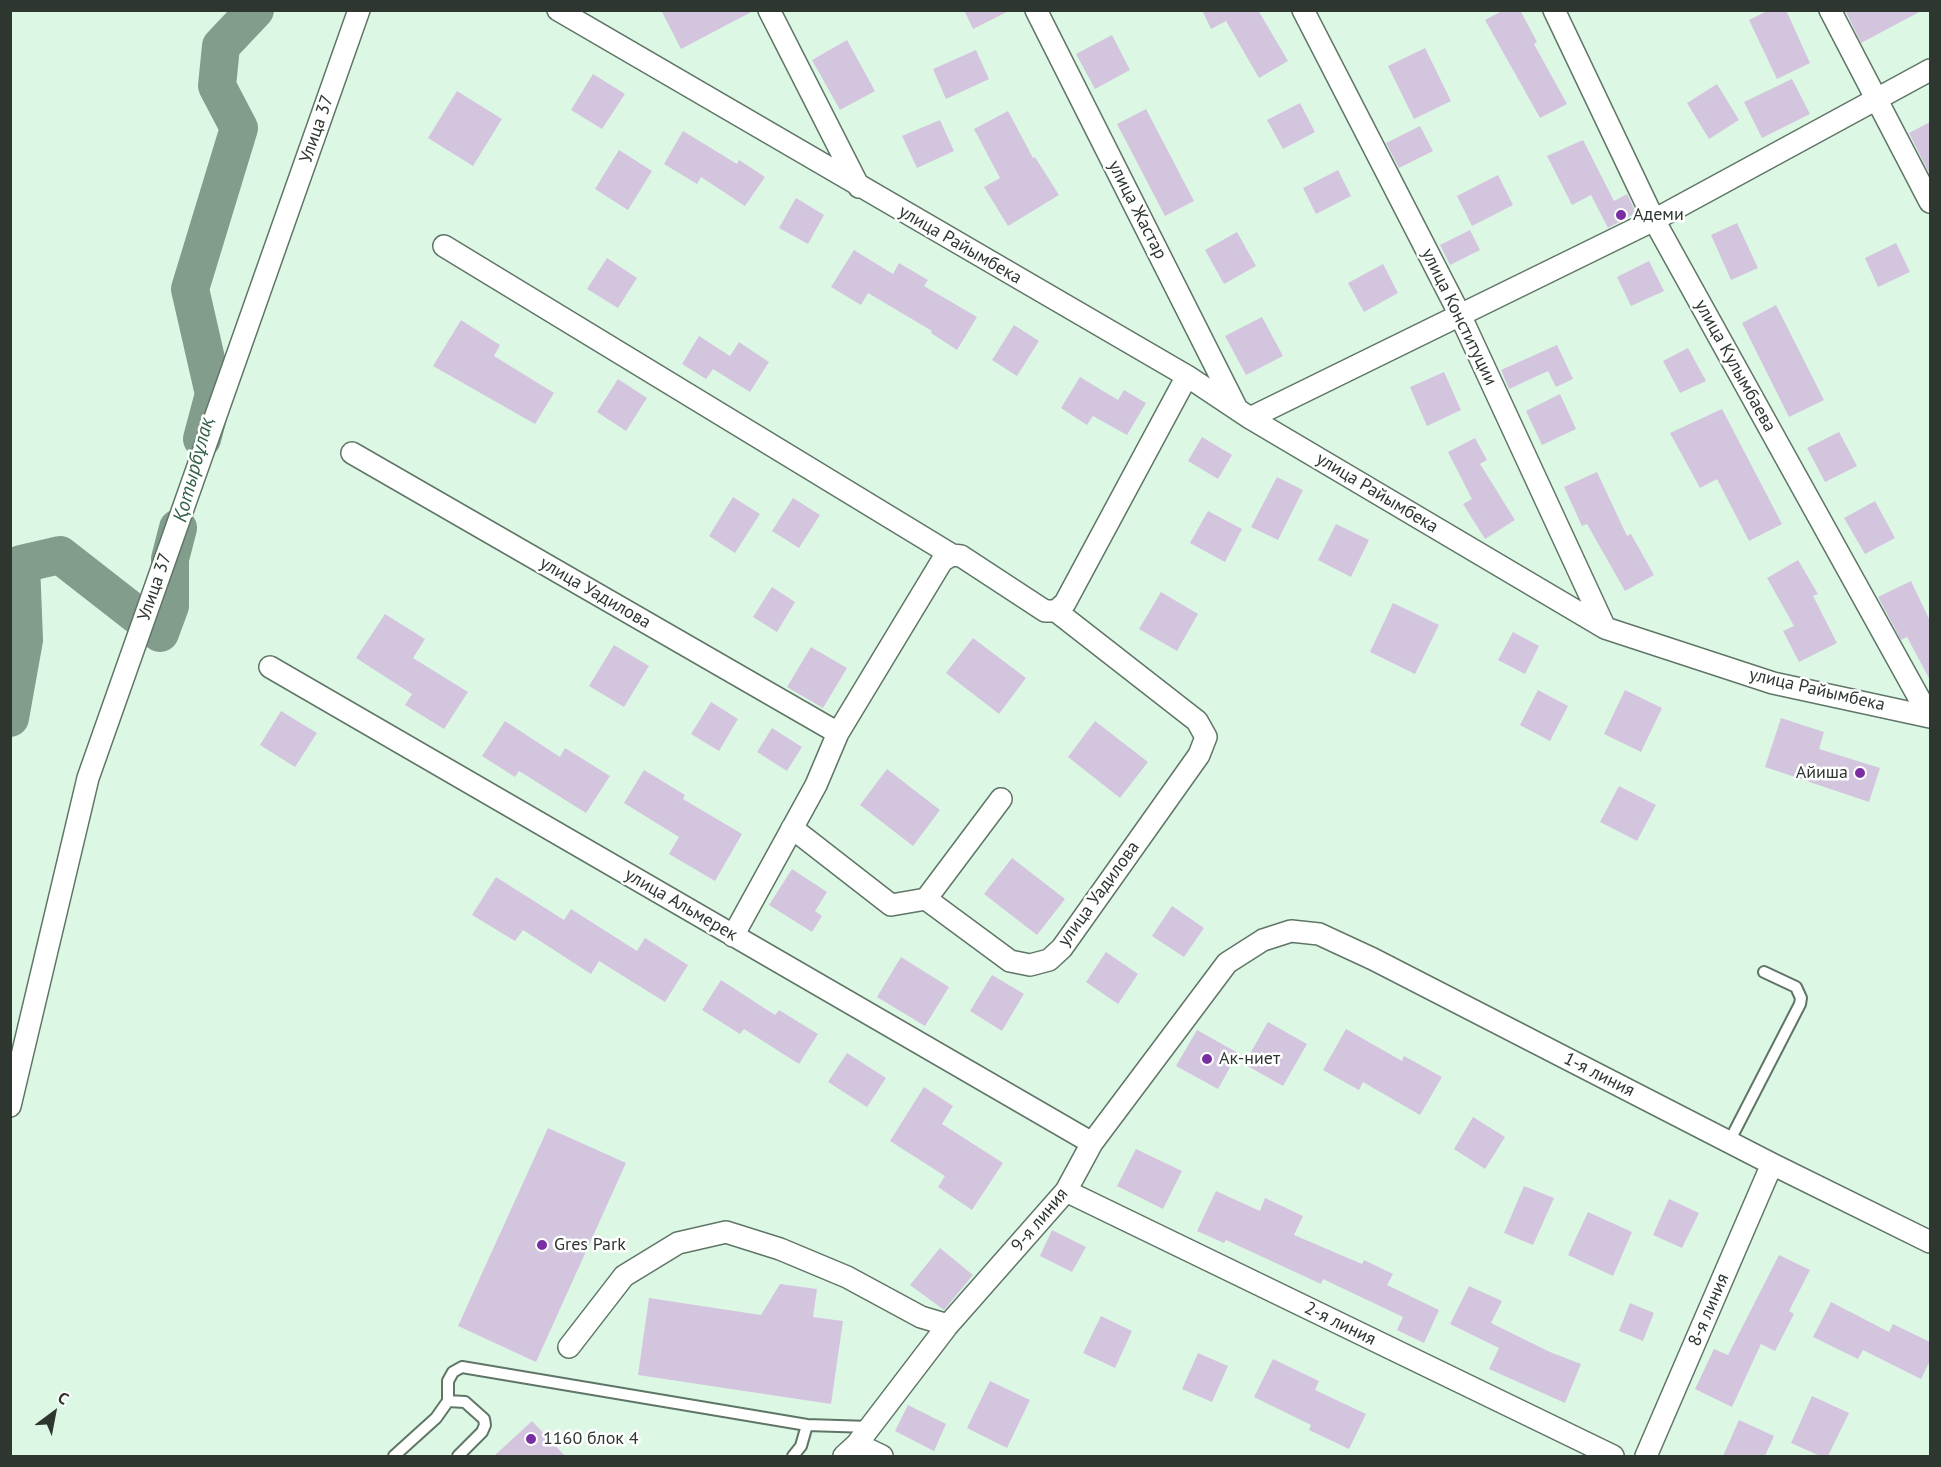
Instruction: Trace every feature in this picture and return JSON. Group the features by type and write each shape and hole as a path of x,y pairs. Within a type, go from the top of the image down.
{"street":[{"name":"Улица 37","path":"10,1106 88,778 359,10"},
{"name":"улица Райымбека","path":"558,10 1187,376 1244,414 1605,628 1773,683 1930,717"},
{"path":"769,10 859,187"},
{"name":"улица Жастар","path":"1036,10 1244,414"},
{"name":"улица Конституции","path":"1303,10 1461,317 1605,628"},
{"name":"улица Кулымбаева","path":"1554,10 1654,220 1930,717"},
{"path":"1830,10 1930,202"},
{"path":"1244,414 1461,317 1654,220 1930,70"},
{"path":"444,246 952,555 970,560 1045,611 1056,611 1065,603 1187,376"},
{"name":"улица Уадилова","path":"352,453 838,733"},
{"path":"734,936 816,785 838,733 942,561 952,555"},
{"name":"улица Уадилова","path":"926,899 1010,962 1030,966 1048,960 1062,948 1199,755 1206,737 1197,721 1056,611"},
{"name":"улица Альмерек","path":"270,667 1092,1143"},
{"path":"792,828 891,905 926,899 1000,799"},
{"name":"1-я линия","path":"1263,940 1291,932 1319,934 1930,1242"},
{"name":"9-я линия","path":"850,1450 948,1325 1066,1191 1092,1143 1227,963 1263,940"},
{"name":"8-я линия","path":"1646,1456 1772,1164"},
{"name":"2-я линия","path":"1066,1191 1613,1456"},
{"path":"569,1347 624,1276 678,1243 726,1232 780,1249 848,1277 921,1317 948,1325"},
{"path":"850,1450 882,1456"}],"lane":[{"path":"1729,1142 1800,1004 1801,998 1796,987 1764,972"},
{"path":"394,1456 436,1418 448,1401 448,1381 453,1372 462,1367 807,1425 870,1427"},
{"path":"448,1401 465,1402 484,1419 485,1425 482,1432 458,1456"},
{"path":"794,1456 801,1446 807,1425"}],"building":[{"path":"661,10 755,10 681,49"},
{"path":"964,10 1011,10 973,29"},
{"path":"1202,10 1258,10 1288,61 1259,78 1226,21 1211,29"},
{"path":"1504,10 1520,10 1537,42 1534,44 1567,104 1540,118 1485,20"},
{"path":"1769,10 1786,10 1810,63 1777,79 1749,20"},
{"path":"1845,10 1923,10 1861,43"},
{"path":"1112,35 1130,70 1095,89 1076,54"},
{"path":"847,40 875,91 840,110 812,60"},
{"path":"1425,48 1451,101 1414,119 1388,66"},
{"path":"976,50 989,79 946,99 933,69"},
{"path":"593,74 625,94 602,129 571,110"},
{"path":"1792,79 1810,114 1762,138 1744,102"},
{"path":"1717,84 1739,120 1709,139 1687,103"},
{"path":"457,91 502,119 473,166 428,138"},
{"path":"1300,103 1315,132 1283,149 1267,120"},
{"path":"1146,109 1194,201 1165,216 1117,124"},
{"path":"1008,111 1033,158 1035,157 1059,195 1008,226 984,187 1000,178 974,129"},
{"path":"940,120 954,151 917,168 902,136"},
{"path":"1930,122 1930,175 1909,133"},
{"path":"1420,126 1433,151 1399,168 1386,143"},
{"path":"683,131 737,164 739,160 765,177 745,206 701,177 697,184 664,164"},
{"path":"1583,140 1614,201 1627,194 1636,213 1608,228 1591,195 1572,205 1547,156"},
{"path":"619,150 652,171 628,210 595,189"},
{"path":"1338,170 1351,196 1316,214 1303,188"},
{"path":"1498,175 1513,205 1472,226 1457,196"},
{"path":"796,198 824,215 808,244 779,228"},
{"path":"1737,223 1758,268 1731,280 1711,235"},
{"path":"1470,230 1480,250 1450,265 1440,245"},
{"path":"1237,232 1256,266 1224,284 1205,250"},
{"path":"1896,243 1910,272 1878,287 1865,258"},
{"path":"854,250 893,274 899,263 928,280 924,286 977,317 957,350 931,333 932,331 868,293 861,305 831,287"},
{"path":"607,258 637,278 618,308 587,289"},
{"path":"1649,261 1664,291 1631,306 1617,277"},
{"path":"1383,264 1398,293 1364,312 1348,283"},
{"path":"1776,305 1824,400 1789,417 1742,323"},
{"path":"1262,317 1283,356 1246,375 1225,336"},
{"path":"461,320 500,345 494,356 554,393 535,424 433,366"},
{"path":"1014,325 1039,341 1017,376 992,360"},
{"path":"699,336 730,356 739,342 769,362 750,392 713,369 706,379 682,364"},
{"path":"1557,345 1573,379 1556,387 1548,371 1509,389 1501,370"},
{"path":"1688,348 1706,381 1680,393 1663,361"},
{"path":"1444,372 1461,410 1427,426 1410,387"},
{"path":"1080,377 1118,400 1124,390 1146,403 1127,435 1093,416 1087,425 1061,408"},
{"path":"618,379 647,398 626,431 597,412"},
{"path":"1560,394 1576,429 1542,445 1526,411"},
{"path":"1722,409 1782,524 1749,541 1717,479 1700,488 1670,433"},
{"path":"1839,432 1857,466 1825,482 1807,448"},
{"path":"1202,437 1232,455 1218,479 1188,461"},
{"path":"1475,438 1487,460 1480,464 1515,520 1485,539 1463,504 1472,499 1448,452"},
{"path":"1597,472 1627,536 1631,534 1654,575 1625,591 1587,524 1582,526 1564,487"},
{"path":"1277,477 1303,490 1278,540 1251,527"},
{"path":"733,497 760,514 735,553 709,536"},
{"path":"793,498 820,515 799,548 772,531"},
{"path":"1875,501 1895,538 1865,554 1844,518"},
{"path":"1208,511 1242,529 1225,562 1190,543"},
{"path":"1336,524 1369,540 1351,577 1318,560"},
{"path":"1798,560 1818,594 1813,596 1837,643 1799,662 1783,631 1794,626 1767,578"},
{"path":"1911,581 1930,621 1930,680 1907,637 1901,640 1878,597"},
{"path":"772,587 795,602 777,632 753,617"},
{"path":"1161,592 1198,614 1177,651 1139,629"},
{"path":"1393,603 1439,625 1415,674 1370,652"},
{"path":"385,614 425,639 413,658 468,692 444,729 405,705 412,694 356,658"},
{"path":"1513,632 1539,646 1525,674 1498,660"},
{"path":"973,638 1026,678 999,714 946,673"},
{"path":"614,645 649,666 624,707 589,686"},
{"path":"811,647 847,668 823,708 787,687"},
{"path":"1538,690 1568,706 1550,741 1520,725"},
{"path":"1625,690 1662,708 1641,752 1604,734"},
{"path":"711,702 738,719 719,751 691,734"},
{"path":"281,711 317,733 295,767 260,745"},
{"path":"1781,718 1824,732 1819,749 1880,768 1869,802 1765,767"},
{"path":"505,721 560,757 565,748 610,776 586,813 519,771 515,777 482,756"},
{"path":"1095,721 1148,762 1120,798 1068,757"},
{"path":"772,728 802,747 787,771 757,752"},
{"path":"887,769 940,810 913,846 860,805"},
{"path":"644,770 685,795 683,799 742,834 715,881 669,854 679,837 624,803"},
{"path":"1619,786 1656,805 1637,841 1600,822"},
{"path":"1012,858 1065,899 1037,935 984,894"},
{"path":"792,869 827,892 815,911 822,916 812,932 769,905"},
{"path":"496,877 564,920 571,909 637,951 645,938 688,965 665,1002 599,961 591,974 523,930 515,941 472,915"},
{"path":"1172,906 1204,928 1184,957 1152,936"},
{"path":"1106,952 1138,974 1118,1004 1086,982"},
{"path":"901,957 949,987 925,1026 877,997"},
{"path":"992,975 1024,994 1002,1031 970,1011"},
{"path":"721,980 775,1015 779,1010 818,1034 799,1064 744,1029 740,1034 702,1010"},
{"path":"1268,1022 1307,1044 1283,1086 1244,1064"},
{"path":"1346,1029 1402,1061 1404,1056 1442,1077 1420,1115 1363,1082 1359,1090 1323,1070"},
{"name":"Ак-ниет","path":"1197,1030 1238,1053 1218,1089 1176,1066"},
{"path":"847,1053 886,1078 867,1107 828,1082"},
{"path":"924,1087 953,1106 942,1124 1003,1163 972,1210 938,1187 945,1176 890,1141"},
{"path":"1473,1117 1505,1137 1485,1169 1454,1149"},
{"name":"Gres Park","path":"548,1128 626,1163 536,1362 458,1326"},
{"path":"1136,1149 1182,1171 1163,1209 1117,1186"},
{"path":"1524,1186 1554,1198 1533,1245 1504,1233"},
{"path":"1216,1191 1260,1211 1265,1198 1303,1216 1294,1235 1362,1264 1364,1260 1393,1274 1387,1285 1439,1310 1424,1343 1397,1330 1403,1317 1323,1279 1321,1284 1226,1240 1224,1243 1197,1231"},
{"path":"1669,1199 1699,1213 1682,1248 1653,1235"},
{"path":"1588,1212 1632,1232 1613,1276 1568,1255"},
{"path":"1052,1230 1086,1247 1072,1272 1040,1256"},
{"path":"940,1248 973,1275 944,1310 910,1285"},
{"path":"1779,1255 1810,1270 1789,1311 1794,1314 1775,1351 1761,1344 1732,1407 1695,1389 1714,1349 1728,1355"},
{"path":"780,1284 817,1289 813,1317 843,1321 831,1404 638,1375 649,1298 761,1315"},
{"path":"1469,1286 1502,1301 1491,1323 1550,1352 1581,1364 1565,1403 1489,1369 1499,1348 1450,1324"},
{"path":"1831,1302 1889,1332 1893,1324 1930,1342 1930,1361 1921,1379 1863,1350 1858,1359 1813,1337"},
{"path":"1630,1303 1654,1313 1643,1341 1619,1331"},
{"path":"1101,1316 1132,1331 1115,1368 1083,1353"},
{"path":"1198,1353 1228,1366 1212,1402 1182,1389"},
{"path":"1273,1359 1319,1381 1315,1390 1366,1414 1349,1449 1309,1430 1311,1425 1254,1397"},
{"path":"990,1381 1030,1400 1007,1448 967,1428"},
{"path":"1812,1396 1849,1413 1828,1456 1820,1456 1791,1443"},
{"path":"908,1405 946,1424 934,1451 895,1431"},
{"path":"1739,1420 1774,1436 1765,1456 1723,1456"},
{"name":"1160 блок 4","path":"532,1421 565,1456 494,1456"}],"waterway":[{"name":"Қотырбұлақ","path":"202,439 214,394 190,289 239,128 217,86 221,46 255,10"},
{"name":"Қотырбұлақ","path":"10,718 24,640 21,564 60,555 160,633 170,606 170,559 178,528"}],"place":[{"name":"Адеми","path":"1621,215"},
{"name":"Айиша","path":"1860,773"},
{"name":"Ак-ниет","path":"1207,1059"},
{"name":"Gres Park","path":"542,1245"},
{"name":"1160 блок 4","path":"531,1439"}]}
